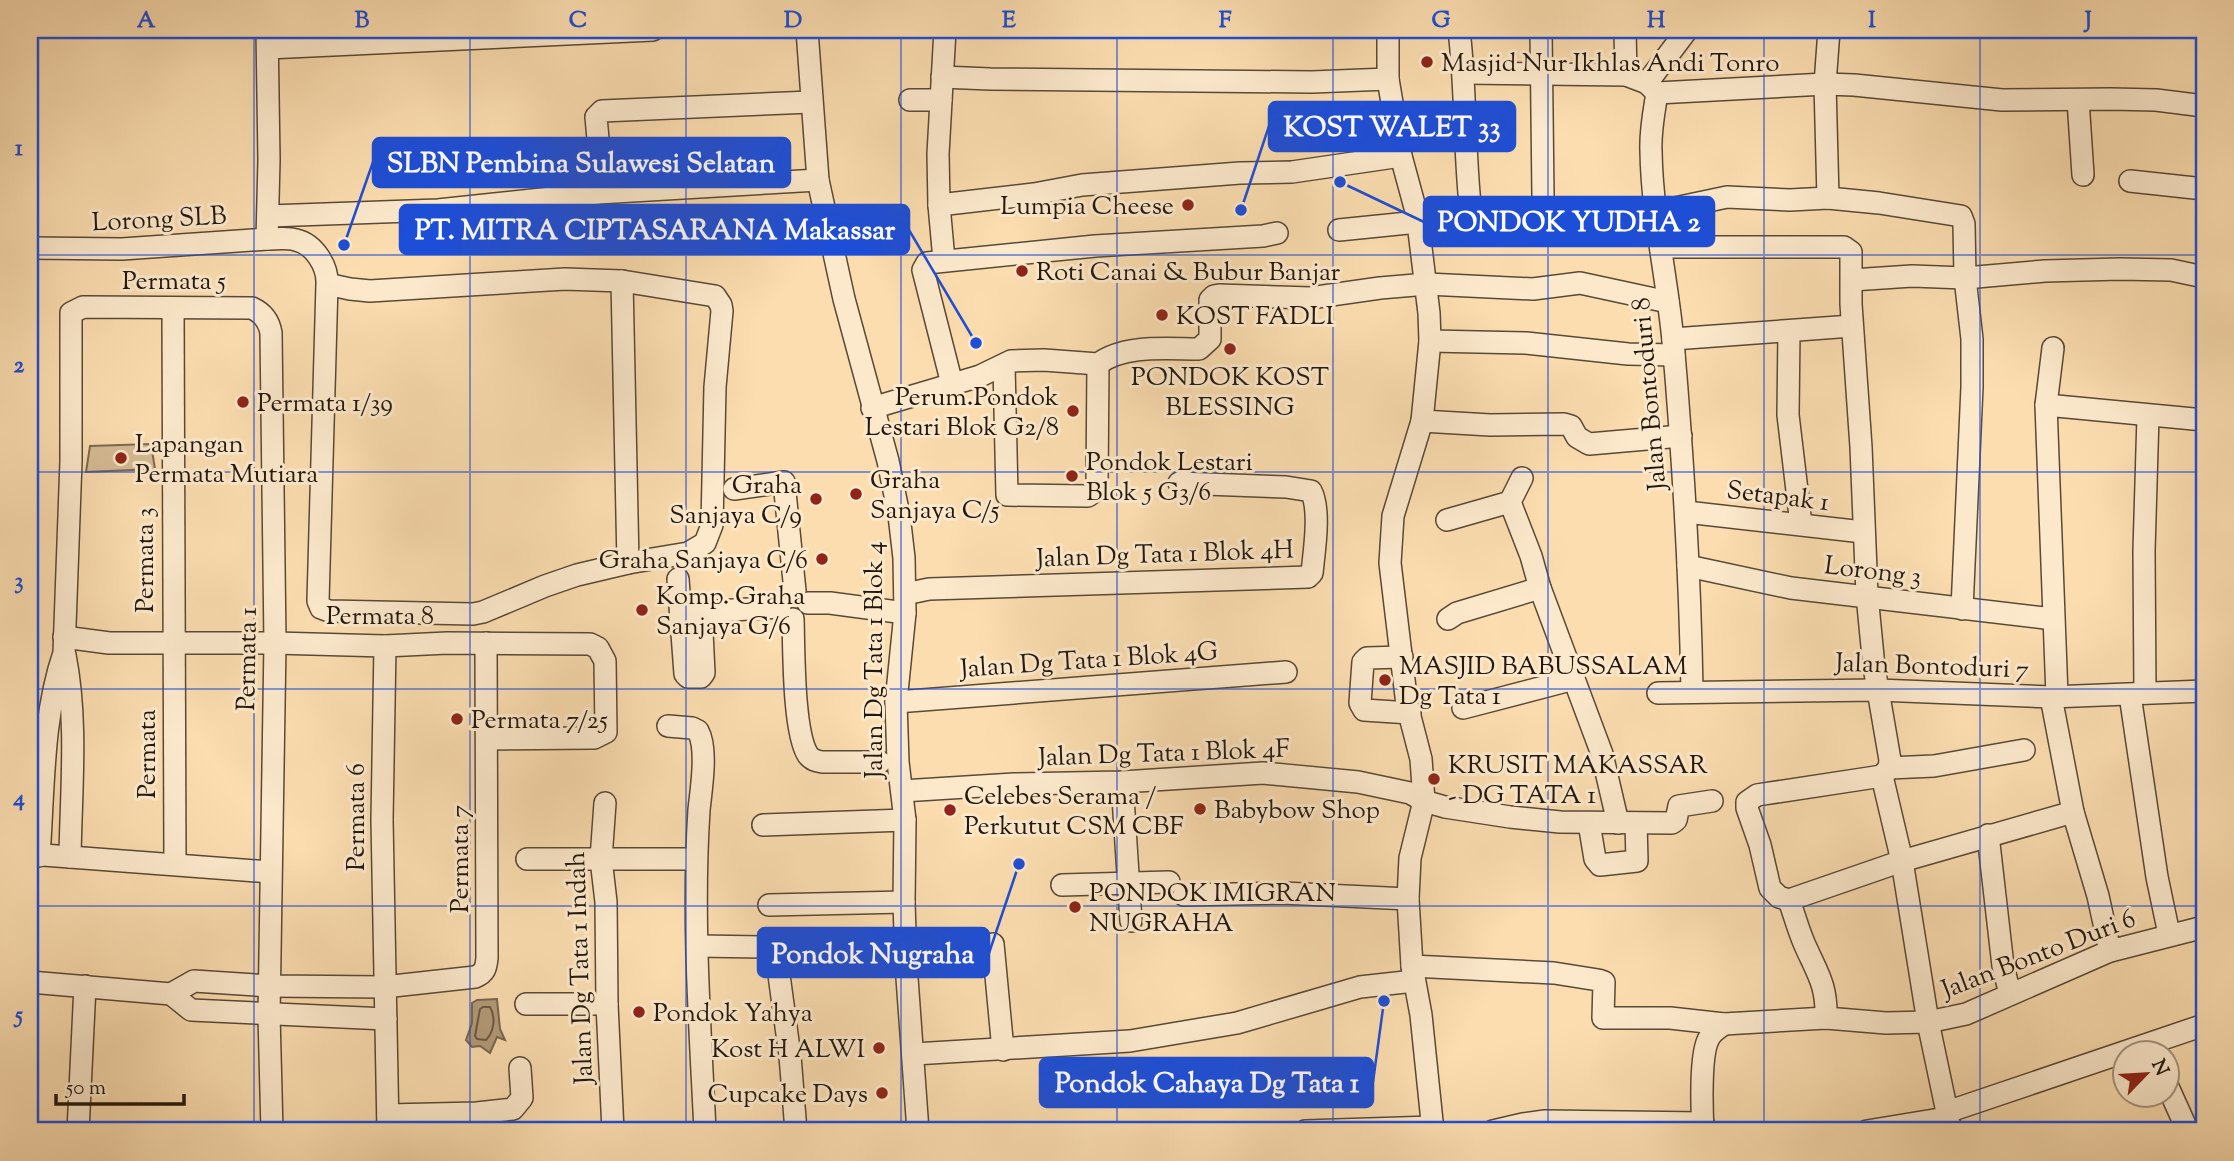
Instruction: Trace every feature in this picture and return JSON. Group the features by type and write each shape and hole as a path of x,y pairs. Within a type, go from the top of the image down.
{"street":[{"path":"267,239 268,39 653,30"},
{"name":"Jalan Dg Tata 1 Blok 4","path":"807,30 818,180 899,515 905,598 896,702 898,762 905,820 904,901 918,1131"},
{"path":"944,30 938,154 944,260"},
{"path":"1305,1131 1433,1129 1421,1015 1413,973 1408,899 1410,858 1423,801 1421,759 1409,713 1390,563 1390,537 1397,500 1422,421 1430,341 1418,222 1401,156 1388,79 1388,30"},
{"path":"1460,30 1465,73 1466,162 1470,204"},
{"path":"1541,30 1543,196"},
{"path":"1625,30 1626,75"},
{"path":"1652,88 1687,30"},
{"path":"1828,198 1825,84 1829,30"},
{"path":"1465,73 1626,75 1652,88 1825,84 2002,100 2156,100 2204,106"},
{"path":"942,77 1312,82 1388,79"},
{"name":"Jalan Bontoduri 8","path":"1652,88 1651,151 1681,436 1692,691"},
{"path":"910,100 941,100"},
{"path":"2078,100 2083,175"},
{"path":"598,193 599,150 596,117 601,111 811,102"},
{"path":"939,205 1034,194 1082,185 1240,173 1292,172 1401,156"},
{"path":"269,216 438,210 598,193 818,180"},
{"path":"2130,181 2204,189"},
{"path":"1657,212 1727,197 1790,200 1828,198 1961,216 1964,225 1965,278 1972,339 1962,609"},
{"path":"1339,230 1418,222"},
{"path":"952,384 923,270 927,263 1095,246 1277,233"},
{"name":"Lorong SLB","path":"30,248 122,249 267,239 297,240 309,247 321,262 328,276 327,284"},
{"path":"1661,247 1846,247 1852,256 1852,326 1861,447 1867,595 1886,772 1928,1022 1949,1120"},
{"path":"1852,280 1912,276 1965,278 2045,271 2120,269 2171,270 2204,277"},
{"path":"553,280 622,281 715,296 722,311 715,387 712,525 705,543 688,553 628,563 545,586 498,607 473,614 329,611 321,608 318,601 327,284 370,291 553,280"},
{"path":"622,281 628,563"},
{"path":"872,408 952,384 1004,366 1011,361 1023,359 1098,365 1119,354 1160,348 1199,349 1210,339 1210,300 1220,295 1310,298 1426,284 1533,289 1580,283 1668,302"},
{"name":"Permata 5","path":"64,641 71,461 69,319 73,310 83,307 252,308 264,316 270,324 271,333"},
{"name":"Permata 3","path":"173,308 173,643"},
{"path":"1430,341 1526,343 1628,354 1789,331 1852,326"},
{"path":"1789,331 1787,415 1801,524"},
{"name":"Permata 1","path":"270,986 275,643 271,333"},
{"path":"2053,348 2054,697 2073,811 2098,896 2110,951"},
{"path":"1004,366 1001,496 1088,496 1096,491 1098,365"},
{"path":"2053,406 2204,420"},
{"path":"2148,416 2138,694 2157,877 2169,934"},
{"path":"1422,421 1490,425 1564,424 1571,426 1577,437 1589,444 1681,436"},
{"path":"1447,520 1510,502 1522,478"},
{"path":"678,579 691,613 804,614 783,482 734,489"},
{"name":"Jalan Dg Tata 1 Blok 4H","path":"802,597 830,603 905,598 929,589 1308,577 1312,573 1315,498 1311,491 1286,487 1179,482"},
{"path":"1510,502 1627,823 1637,861 1600,865 1595,859 1589,823"},
{"name":"Setapak 1","path":"1686,512 1863,532"},
{"path":"597,572 627,520"},
{"name":"Lorong 3","path":"1688,566 1791,588 2053,619"},
{"path":"1448,619 1457,612 1540,588"},
{"path":"786,613 797,709 807,753 813,760 822,762 880,762"},
{"path":"64,641 275,643"},
{"path":"64,641 54,682 35,855 270,872"},
{"path":"64,641 72,716 70,857"},
{"name":"Permata","path":"173,643 174,864"},
{"name":"Permata 8","path":"275,643 385,646 590,644 598,648 604,661 606,732 594,738 487,739"},
{"name":"Permata 7","path":"384,987 475,978 482,975 486,968 486,643"},
{"name":"Permata 6","path":"384,987 382,820 385,646"},
{"path":"1402,657 1367,658 1363,662 1360,703 1364,710 1372,712 1409,713"},
{"name":"Jalan Dg Tata 1 Blok 4G","path":"896,702 1286,672"},
{"path":"1462,708 1574,679"},
{"name":"Jalan Bontoduri 7","path":"1658,692 1878,690 2054,697 2204,691"},
{"path":"668,726 692,728 698,731 702,742 695,859 705,1131"},
{"path":"2024,750 1751,797 1746,808 1760,845 1770,888 1779,897 1789,900 1902,861 2073,811"},
{"name":"Jalan Dg Tata 1 Blok 4F","path":"902,791 1122,782 1233,774 1290,775 1379,786 1410,793 1423,801 1493,815 1589,823 1675,822 1679,806 1712,801"},
{"path":"1122,782 1131,921"},
{"name":"Jalan Dg Tata 1 Indah","path":"605,803 601,859 606,902 607,1004 613,1131"},
{"path":"763,825 905,820"},
{"path":"1989,835 2003,965 2010,994"},
{"path":"527,859 695,859"},
{"path":"1062,885 1128,884 1177,889 1408,899"},
{"path":"1789,900 1804,943 1823,983 1827,998 1826,1018"},
{"path":"769,905 904,901"},
{"name":"Jalan Bonto Duri 6","path":"1413,973 1554,973 1598,980 1604,982 1608,1025 1670,1018 1724,1024 1826,1018 1886,1023 1928,1022 1966,1014 2110,951 2204,927"},
{"path":"993,944 1003,1050"},
{"path":"697,946 768,947 776,953 790,1056 796,1131"},
{"path":"914,1054 1143,1039 1247,1020 1413,973"},
{"path":"172,995 194,981 270,986 384,987 388,1123 513,1109 522,1098 520,1068"},
{"path":"30,982 172,995 191,1010 386,1019"},
{"path":"78,1131 85,986"},
{"path":"270,986 272,1131"},
{"path":"526,1003 607,1004"},
{"path":"1493,1131 1523,1124 1703,1127 1702,1094 1706,1046 1713,1032 1724,1024"},
{"path":"1867,1131 1949,1120 2204,1025"},
{"path":"2180,1108 2190,1127"}],"shaded area":[{"name":"Lapangan Permata Mutiara","path":"151,444 155,469 86,472 90,446"}],"water":[{"path":"497,999 500,1029 505,1040 497,1037 490,1053 480,1046 472,1047 466,1040 472,1023 472,1003 477,1000"}],"place":[{"name":"Masjid Nur Ikhlas Andi Tonro","path":"1427,62"},
{"name":"PONDOK YUDHA 2","path":"1340,182"},
{"name":"Lumpia Cheese","path":"1188,205"},
{"name":"KOST WALET 33","path":"1241,210"},
{"name":"SLBN Pembina Sulawesi Selatan","path":"344,245"},
{"name":"Roti Canai & Bubur Banjar","path":"1022,271"},
{"name":"KOST FADLI","path":"1162,315"},
{"name":"PT. MITRA CIPTASARANA Makassar","path":"976,343"},
{"name":"PONDOK KOST BLESSING","path":"1230,349"},
{"name":"Permata 1/39","path":"243,402"},
{"name":"Perum.Pondok Lestari Blok G2/8","path":"1073,411"},
{"name":"Lapangan Permata Mutiara","path":"121,458"},
{"name":"Pondok Lestari Blok 5 G3/6","path":"1072,476"},
{"name":"Graha Sanjaya C/5","path":"856,494"},
{"name":"Graha Sanjaya C/9","path":"816,499"},
{"name":"Graha Sanjaya C/6","path":"822,559"},
{"name":"Komp. Graha Sanjaya G/6","path":"642,610"},
{"name":"MASJID BABUSSALAM Dg Tata 1","path":"1385,680"},
{"name":"Permata 7/25","path":"457,719"},
{"name":"KRUSIT MAKASSAR - DG TATA 1","path":"1434,779"},
{"name":"Babybow Shop","path":"1200,809"},
{"name":"Celebes Serama / Perkutut CSM CBF","path":"950,810"},
{"name":"Pondok Nugraha","path":"1019,864"},
{"name":"PONDOK IMIGRAN NUGRAHA","path":"1075,907"},
{"name":"Pondok Cahaya Dg Tata 1","path":"1384,1001"},
{"name":"Pondok Yahya","path":"639,1012"},
{"name":"Kost H ALWI","path":"879,1048"},
{"name":"Cupcake Days","path":"882,1093"}]}
